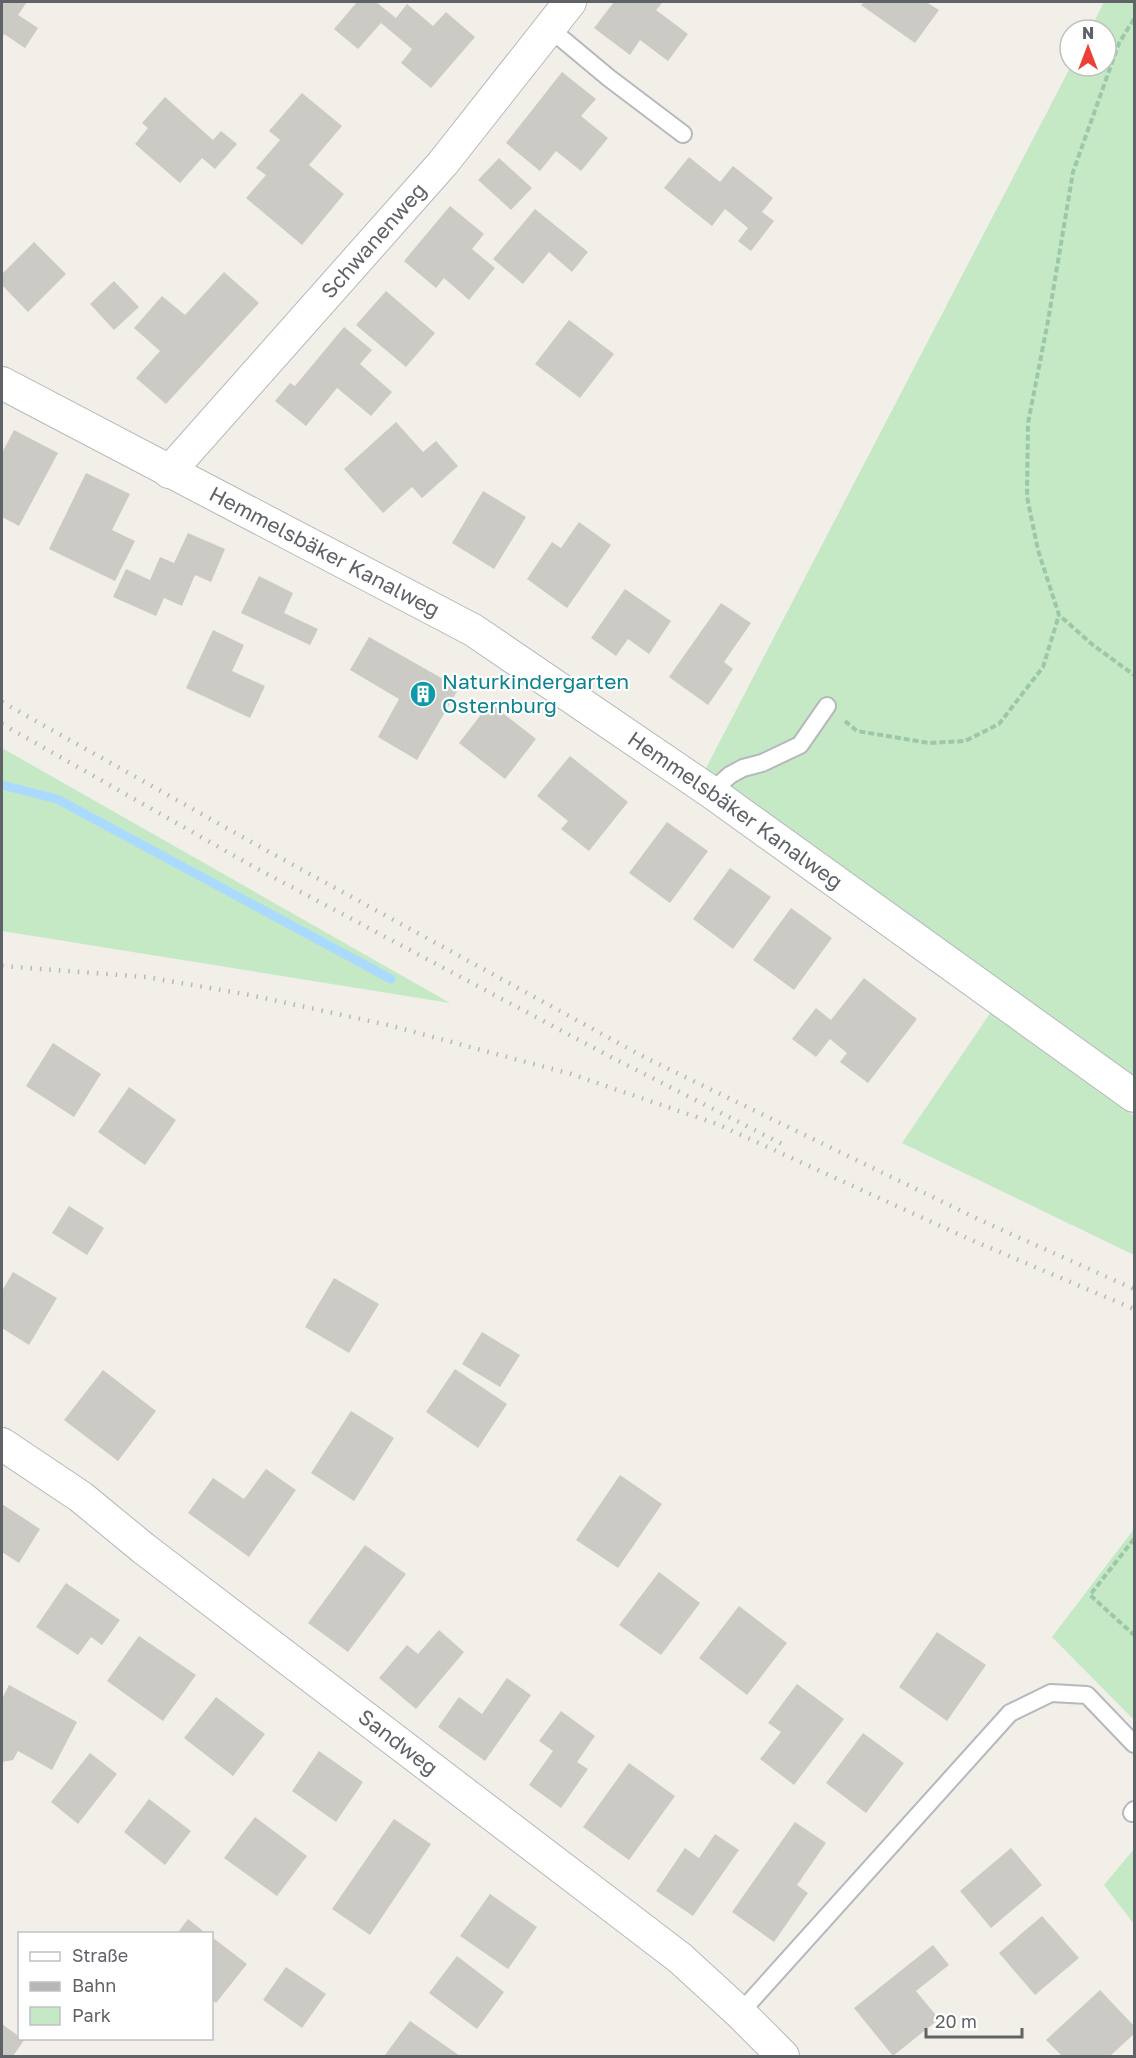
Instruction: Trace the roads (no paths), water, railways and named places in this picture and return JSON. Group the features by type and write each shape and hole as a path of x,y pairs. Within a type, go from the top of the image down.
{"street":[{"name":"Schwanenweg","path":"169,472 443,163 570,2"},
{"name":"Hemmelsbäker Kanalweg","path":"2,383 473,630 711,792 1134,1096"},
{"name":"Sandweg","path":"2,1444 81,1497 143,1548 680,1958 783,2056"}],"lane":[{"path":"549,28 609,78 683,134"},
{"path":"711,792 730,775 743,768 762,763 800,745 827,706"},
{"path":"740,2013 1010,1713 1051,1693 1087,1695 1134,1744"}],"waterway":[{"path":"2,785 57,799 391,979"}],"railway":[{"path":"2,702 264,849 644,1057 982,1221 1134,1289"},
{"path":"2,724 254,867 609,1056 782,1144"},
{"path":"2,966 146,977 250,995 388,1025 571,1074 717,1124 969,1239 1134,1309"}],"place":[{"name":"Naturkindergarten Osternburg","path":"423,694"}]}
